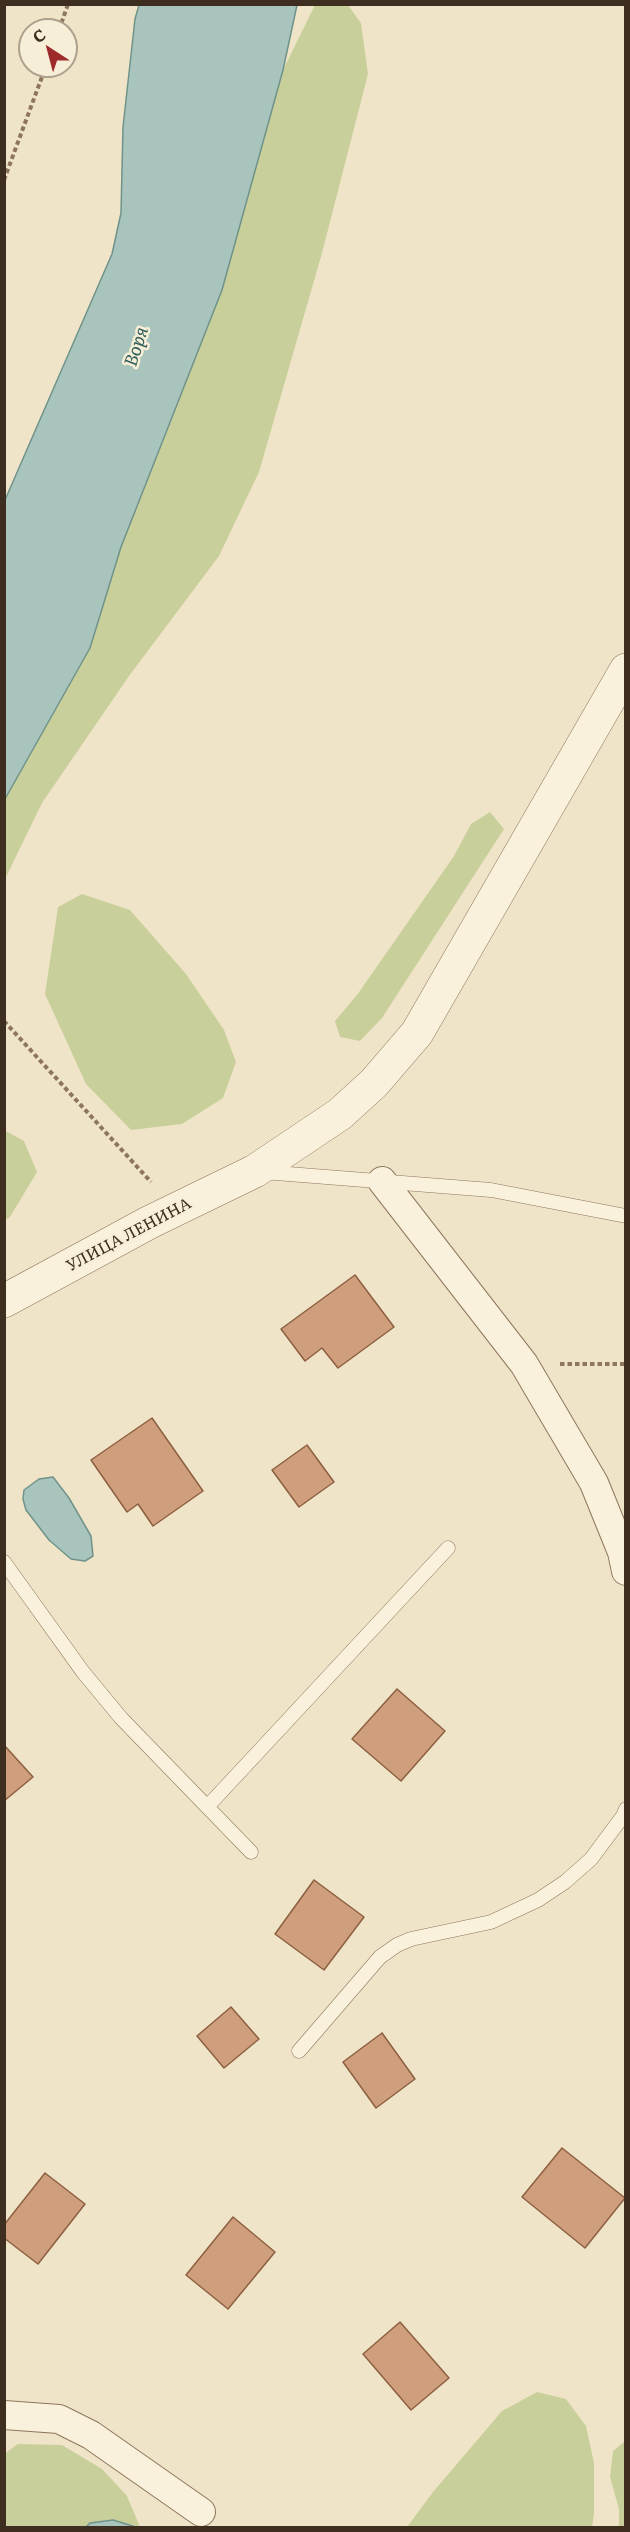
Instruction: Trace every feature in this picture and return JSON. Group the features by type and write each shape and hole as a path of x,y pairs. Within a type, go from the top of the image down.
{"street":[{"name":"УЛИЦА ЛЕНИНА","path":"4,1301 255,1171 340,1114 374,1083 417,1033 626,670"},
{"path":"382,1181 524,1364 594,1483 622,1552 626,1571"},
{"path":"4,2415 59,2419 91,2435 201,2512"}],"lane":[{"path":"255,1171 490,1190 626,1216"},
{"path":"207,1807 448,1548"},
{"path":"4,1562 83,1672 121,1718 251,1852"},
{"path":"299,2051 380,1957 397,1945 411,1939 491,1922 538,1900 565,1882 591,1859 626,1809"}],"path":[{"path":"4,180 42,78"},
{"path":"4,1021 176,1210"},
{"path":"524,1364 626,1364"}],"green space":[{"path":"315,5 348,5 361,23 368,74 322,253 259,472 219,556 129,676 42,803 5,879 5,799 90,648 121,547 222,290 283,70"},
{"path":"490,812 504,829 382,1018 360,1041 340,1037 335,1021 357,995 454,856 471,824"},
{"path":"82,894 130,910 186,974 224,1030 236,1062 223,1098 182,1124 131,1130 86,1084 45,994 58,907"},
{"path":"4,1130 24,1141 37,1172 10,1217 5,1220"},
{"path":"537,2392 566,2399 586,2426 594,2463 592,2527 407,2527 433,2492 502,2411"},
{"path":"625,2441 625,2527 619,2527 619,2509 610,2477 613,2451"},
{"path":"18,2444 62,2445 102,2469 127,2496 140,2527 113,2520 91,2523 86,2527 5,2527 4,2454"}],"water":[{"name":"Воря","path":"139,5 297,5 283,70 222,290 121,547 90,648 5,799 5,500 112,254 121,213 123,127 135,19"},
{"path":"53,1477 69,1498 91,1536 93,1556 85,1561 71,1559 49,1540 26,1510 23,1499 24,1490 39,1479"},
{"path":"113,2520 136,2527 86,2527 90,2523"}],"building":[{"path":"355,1275 394,1327 338,1368 322,1348 305,1361 281,1329"},
{"path":"152,1418 203,1491 153,1526 138,1504 127,1512 91,1460"},
{"path":"307,1445 334,1482 299,1507 272,1470"},
{"path":"397,1689 445,1731 401,1781 352,1739"},
{"path":"4,1745 33,1777 4,1801"},
{"path":"314,1880 364,1917 324,1970 275,1934"},
{"path":"231,2007 259,2039 224,2068 197,2036"},
{"path":"382,2033 415,2079 376,2108 343,2062"},
{"path":"562,2148 625,2198 585,2248 522,2197"},
{"path":"45,2173 85,2204 38,2264 4,2238 4,2225"},
{"path":"233,2217 275,2252 228,2309 186,2275"},
{"path":"400,2322 449,2378 411,2410 363,2354"}]}
